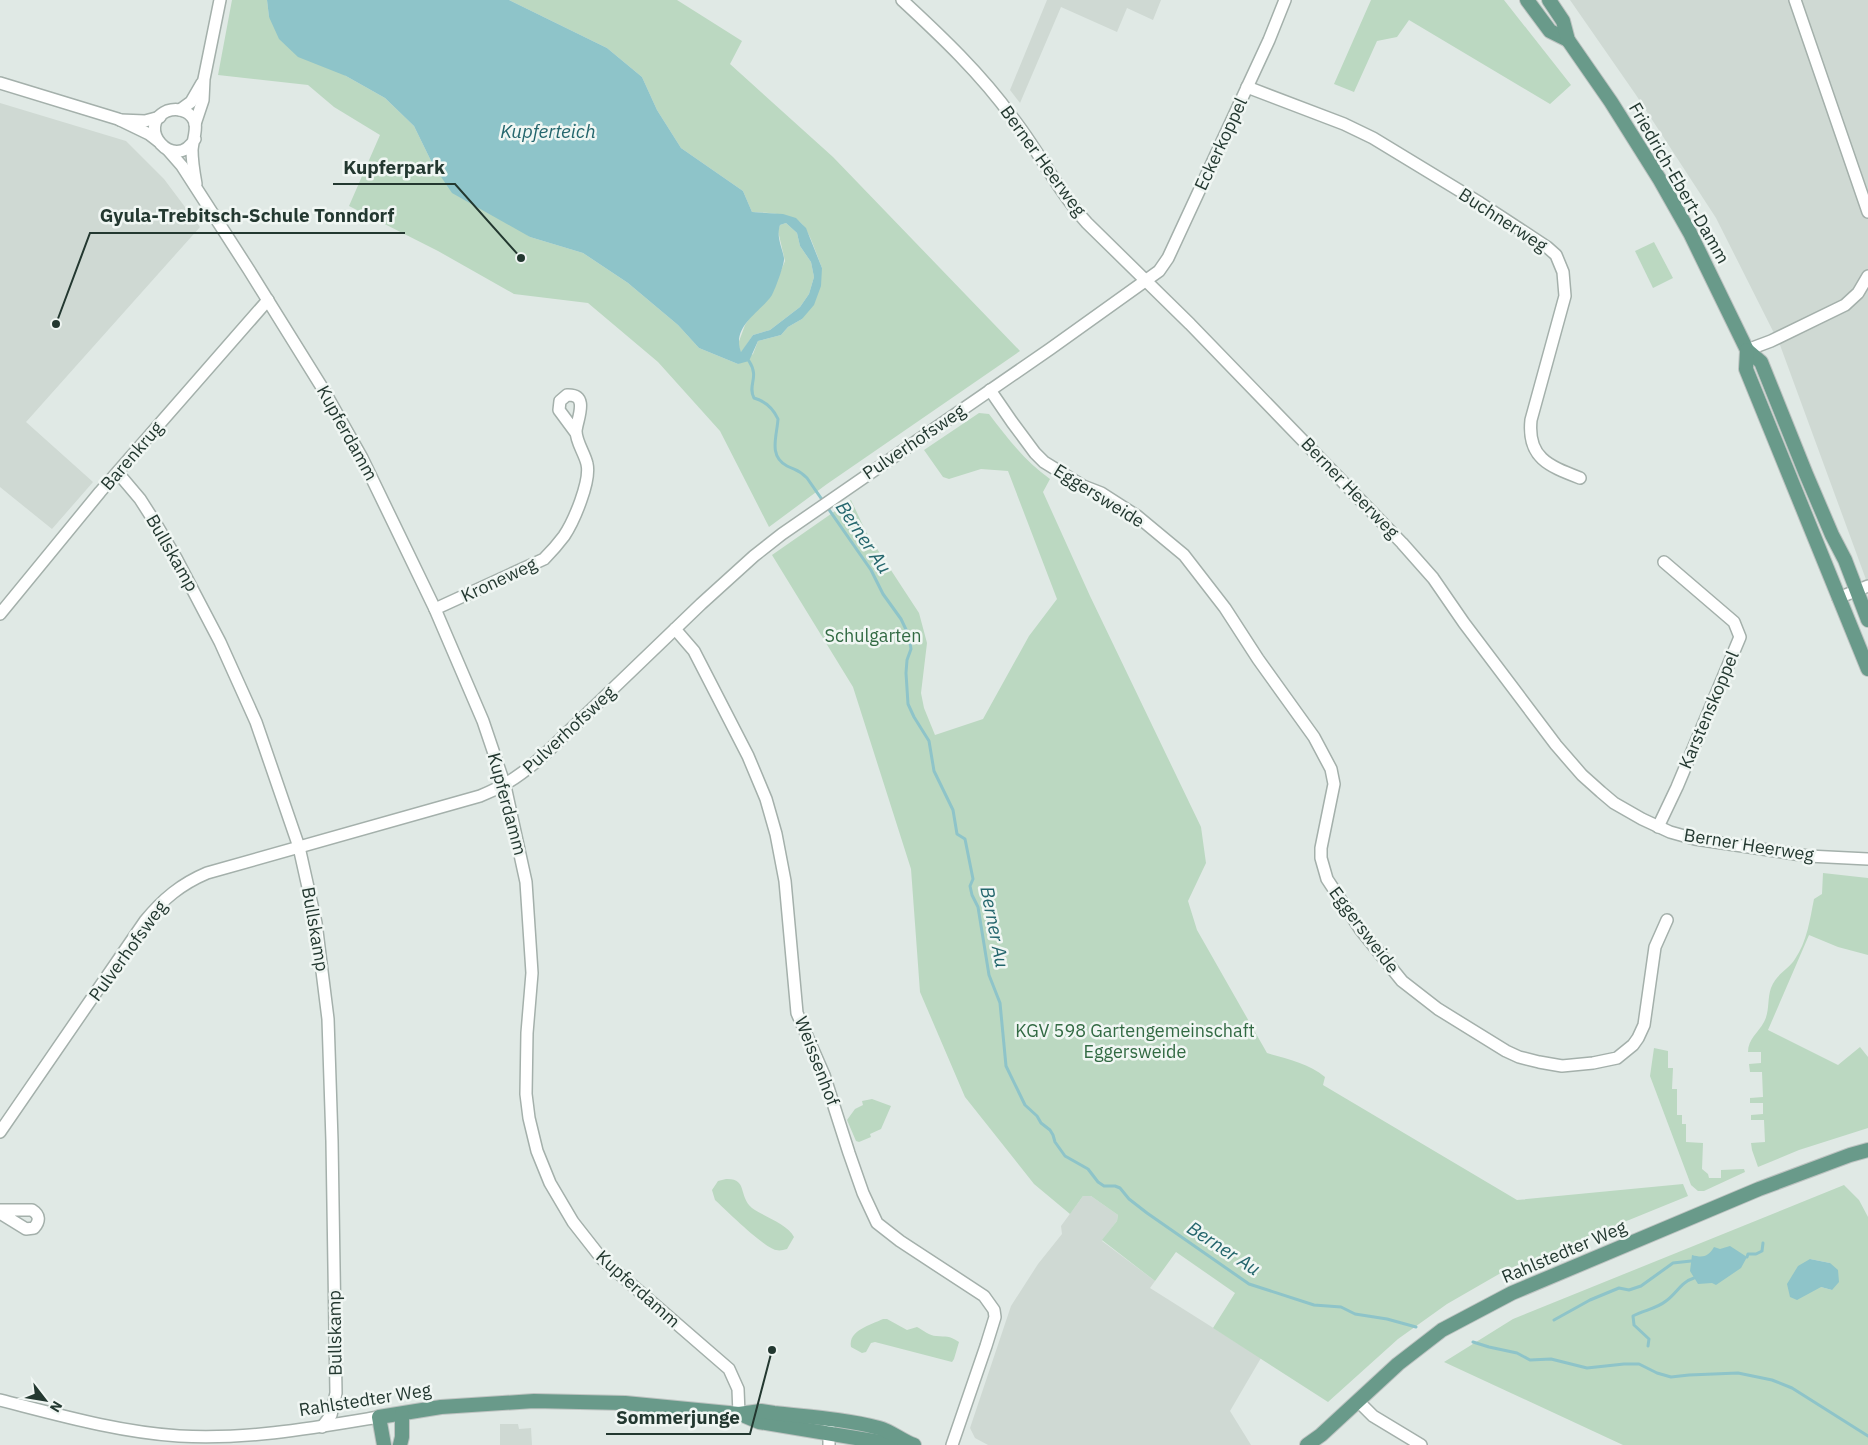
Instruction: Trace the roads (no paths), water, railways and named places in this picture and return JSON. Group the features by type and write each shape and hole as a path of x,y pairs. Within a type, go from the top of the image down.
{"main road":[{"name":"Friedrich-Ebert-Damm","path":"1549,0 1563,21 1568,40 1620,115 1690,233 1747,350 1761,362 1832,535 1862,588 1868,620"},
{"name":"Friedrich-Ebert-Damm","path":"1532,2 1550,30 1568,40"},
{"name":"Friedrich-Ebert-Damm","path":"1747,350 1746,369 1868,669"},
{"name":"Rahlstedter Weg","path":"1307,1445 1321,1435 1398,1364 1442,1330 1512,1293 1759,1189 1868,1150"},
{"name":"Rahlstedter Weg","path":"379,1417 441,1407 534,1401 624,1403 739,1414 759,1422 831,1429 882,1428 910,1444"},
{"path":"400,1445 402,1414"},
{"path":"379,1417 384,1445"},
{"name":"Rahlstedter Weg","path":"831,1429 851,1441 910,1444"}],"street":[{"path":"0,83 118,120 149,134 168,150 182,150 189,147 195,139 196,124 204,100 204,79 220,0"},
{"name":"Berner Heerweg","path":"902,0 995,95 1014,119 1073,207 1361,498 1424,567 1507,681 1582,774 1614,803 1658,827 1706,842 1808,856 1864,858"},
{"name":"Eckerkoppel","path":"1145,281 1159,271 1168,258 1269,40 1285,0"},
{"path":"1794,0 1868,212"},
{"path":"180,110 191,102 204,79"},
{"name":"Buchnerweg","path":"1247,87 1344,124 1373,138 1480,203 1548,247 1556,255 1563,272 1565,296 1531,420 1530,436 1543,461 1556,469 1580,478"},
{"path":"118,120 145,121 160,117 168,111 180,110 189,114 196,124"},
{"path":"158,141 155,128 160,117"},
{"name":"Kupferdamm","path":"195,139 192,162 196,188"},
{"name":"Kupferdamm","path":"168,150 196,188 268,300 323,389 362,458 435,609 483,721 505,786 521,856 529,912 532,973 525,1085 529,1118 543,1169 559,1202 602,1259 618,1275 728,1369 738,1389 739,1414"},
{"path":"1747,350 1772,341 1845,305 1858,292 1868,276"},
{"name":"Pulverhofsweg","path":"0,1132 145,921 168,895 190,880 207,873 475,798 505,786 532,766 754,556 818,508 1145,281"},
{"name":"Barenkrug","path":"0,614 118,473 268,300"},
{"name":"Eggersweide","path":"990,390 1035,453 1044,462 1082,486 1101,493 1136,516 1184,555 1225,608 1258,659 1314,737 1331,769 1334,784 1321,853 1327,880 1360,929 1402,981 1412,990 1446,1014 1518,1057 1562,1066 1578,1066 1617,1058 1633,1045 1642,1032 1655,947 1667,920"},
{"name":"Kroneweg","path":"435,609 544,558 556,547 566,534 586,483 588,465 576,433"},
{"name":"Bullskamp","path":"118,473 140,499 176,558 220,642 256,722 299,847 316,923 328,1019 336,1393 331,1415 322,1427"},
{"name":"Karstenskoppel","path":"1658,827 1677,788 1740,636 1734,622 1664,562"},
{"path":"1838,598 1862,588"},
{"name":"Weissenhof","path":"675,629 694,651 752,762 766,799 776,834 785,881 797,1013 824,1075 858,1177 877,1223 900,1241 984,1296 994,1310 994,1317 986,1346 952,1445"},
{"name":"Rahlstedter Weg","path":"0,1400 87,1422 142,1432 178,1436 261,1435 379,1417"},
{"path":"1358,1401 1372,1416 1421,1445"}],"water":[{"name":"Kupferteich","path":"267,0 509,0 607,48 642,77 657,110 681,148 743,191 752,212 783,214 796,218 806,228 822,268 821,286 814,305 802,319 788,327 781,335 758,341 749,361 738,364 699,348 678,325 628,283 583,253 530,237 452,193 433,165 414,126 385,98 346,76 298,57 279,39 269,17","holes":["786,223 797,233 800,246 811,262 814,277 809,294 800,307 770,330 753,335 741,352 740,335 749,320 772,295 781,271 784,258 779,238 780,225"]},
{"path":"1730,1246 1747,1257 1741,1268 1716,1285 1712,1283 1698,1284 1690,1271 1692,1255 1705,1256 1714,1247 1720,1249"},
{"path":"1810,1259 1830,1263 1838,1270 1839,1282 1832,1290 1821,1287 1797,1300 1790,1297 1787,1284 1798,1266"}],"waterway":[{"name":"Berner Au","path":"749,361 754,377 752,389 754,398 768,406 778,419 775,445 777,457 781,462 807,478 871,570 883,594 901,619 909,636 911,649 907,660 906,673 908,704 929,741 934,771 953,810 957,834 965,839 973,879 970,886 978,907 989,975 1000,1003 1006,1066 1025,1105 1050,1130 1055,1142 1065,1156 1088,1169 1098,1182 1104,1186 1120,1188 1129,1199 1147,1213 1249,1284 1314,1305 1341,1307 1355,1314 1387,1319 1416,1327"},
{"path":"1747,1257 1748,1254 1756,1254 1762,1251 1763,1243"},
{"path":"1554,1320 1590,1300 1619,1288 1629,1290 1641,1286 1673,1263 1691,1261"},
{"path":"1648,1346 1649,1339 1634,1325 1633,1316 1662,1304 1682,1285 1694,1278"},
{"name":"Berner Au","path":"1473,1342 1517,1353 1530,1360 1551,1359 1587,1368 1639,1364 1657,1373 1671,1377 1738,1373 1772,1380 1792,1388 1868,1436"}],"place":[{"name":"Kupferpark","path":"521,258"},
{"name":"Gyula-Trebitsch-Schule Tonndorf","path":"56,324"},
{"name":"Sommerjunge","path":"772,1350"}],"park label":[{"name":"Schulgarten","path":"873,636"},
{"name":"KGV 598 Gartengemeinschaft Eggersweide","path":"1135,1041"}]}
